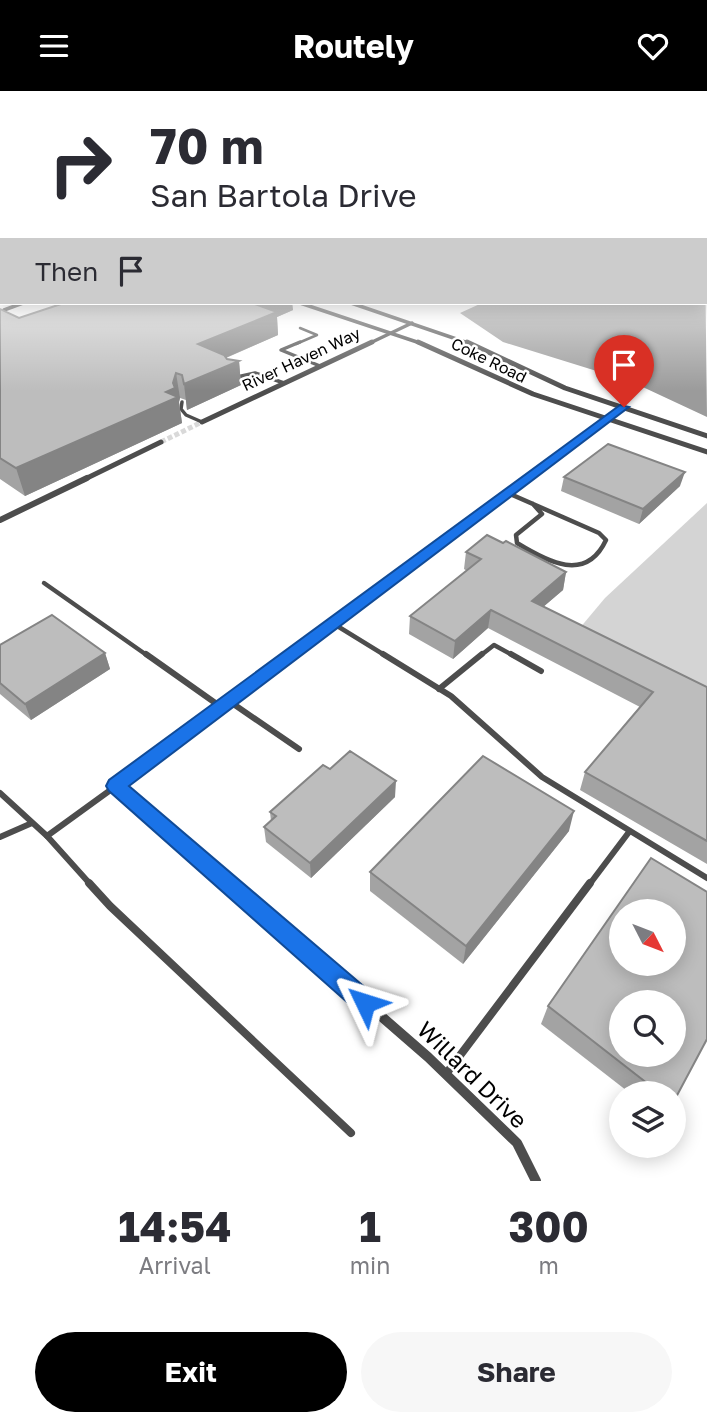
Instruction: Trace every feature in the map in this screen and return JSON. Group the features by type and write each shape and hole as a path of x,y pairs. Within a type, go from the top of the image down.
{"street":[{"path":"9,319 0,315 4,310 18,305"},
{"name":"Coke Road","path":"306,305 452,355 511,386 707,452"},
{"name":"Coke Road","path":"358,305 482,348 565,388 707,436"},
{"name":"River Haven Way","path":"202,422 413,322"},
{"path":"116,786 624,407"},
{"path":"0,520 161,442"},
{"name":"Willard Drive","path":"116,786 446,1074 517,1143 536,1181"}],"lane":[{"path":"300,328 317,335 281,350 320,366"},
{"path":"231,380 255,373 284,383"},
{"path":"182,402 181,409 186,415 202,422"},
{"path":"508,493 599,533 606,540 603,549 589,562 572,567 525,548 514,538 542,514 533,504"},
{"path":"44,583 221,707"},
{"path":"334,624 451,696 542,777 707,878"},
{"path":"439,689 494,645 541,671"},
{"path":"229,701 299,749"},
{"path":"47,835 116,786"},
{"path":"0,793 47,835 110,906 351,1133"},
{"path":"0,837 32,823"},
{"path":"446,1074 629,832"}],"shaded area":[{"path":"478,305 706,305 707,417 632,382 503,342 460,313"},
{"path":"707,503 707,695 579,629 605,598"}],"building":[{"path":"58,305 258,305 277,312 198,344 224,355 227,359 239,361 184,384 182,375 176,373 173,383 175,388 166,392 178,397 16,468 0,458 0,309 19,318"},
{"path":"608,444 685,472 643,509 564,477"},
{"path":"487,535 503,543 506,541 566,572 532,601 707,687 707,841 585,772 653,692 491,610 455,641 410,616 481,559 466,552"},
{"path":"52,615 105,653 25,704 0,683 0,645"},
{"path":"350,751 396,781 310,863 264,827 276,816 270,812 323,765 330,769"},
{"path":"483,756 574,811 466,946 370,872"},
{"path":"651,858 707,892 707,1039 685,1081 644,1081 626,1067 686,1067 686,990 609,990 609,1054 548,1006 609,918 609,977 686,977 686,899 622,899"}],"tunnel":[{"path":"161,442 202,422"}],"route":[{"path":"365,1003 116,786 624,407"}]}
